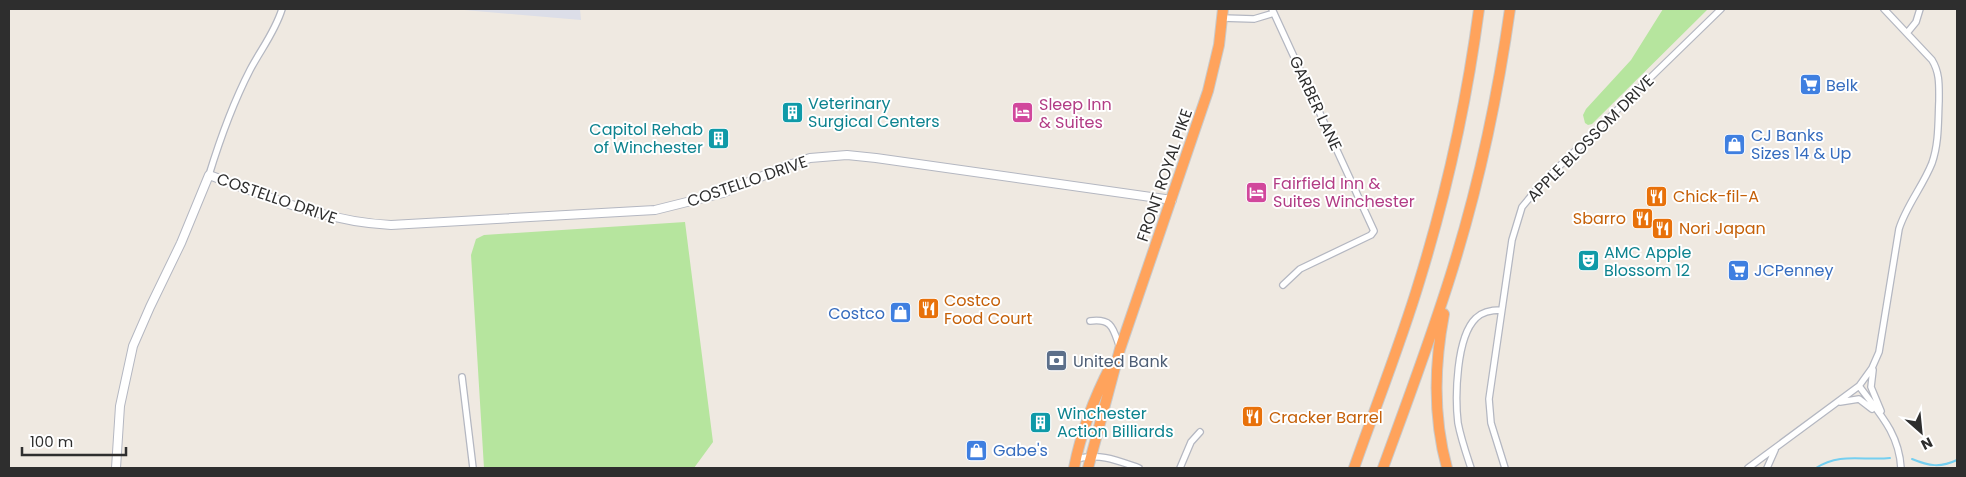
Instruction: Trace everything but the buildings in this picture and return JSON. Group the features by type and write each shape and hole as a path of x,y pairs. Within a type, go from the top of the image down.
{"highway":[{"path":"1354,468 1423,269 1455,144 1467,87 1479,9"},
{"path":"1383,468 1425,354 1455,263 1489,128 1510,9"},
{"name":"FRONT ROYAL PIKE","path":"1088,468 1120,349 1208,91 1215,65 1223,13"},
{"path":"1448,468 1439,432 1436,369 1441,332 1455,263"},
{"name":"FRONT ROYAL PIKE","path":"1075,464 1091,408 1120,349"}],"street":[{"path":"116,468 120,406 134,346 150,307 181,244 240,91 258,56 274,31 282,9"},
{"name":"APPLE BLOSSOM DRIVE","path":"1505,468 1492,428 1489,407 1491,378 1513,237 1522,207 1528,198 1606,119 1721,9"},
{"path":"1884,9 1927,54 1937,70 1939,83 1937,144 1928,170 1905,212 1899,229 1881,345 1874,364 1871,387 1898,444 1901,468"},
{"path":"1908,33 1916,22 1920,9"},
{"name":"GARBER LANE","path":"1223,13 1254,19 1273,11 1374,230 1371,235 1300,269 1283,285"},
{"name":"COSTELLO DRIVE","path":"209,175 316,214 348,221 391,225 655,210 723,193 798,162 816,157 836,155 876,158 1172,200"},
{"path":"1471,468 1461,437 1457,414 1457,376 1460,354 1474,319 1485,312 1501,310"},
{"path":"1090,321 1102,320 1108,323 1114,331 1120,349"},
{"path":"1752,467 1859,386 1874,364"},
{"path":"462,378 473,468"},
{"path":"1859,386 1887,424"},
{"path":"1838,402 1855,399 1862,400 1887,424"},
{"path":"1180,468 1191,442 1200,432"},
{"path":"1767,468 1776,448"},
{"path":"1075,464 1090,456 1108,458 1138,468"}],"shaded area":[{"path":"453,9 580,9 581,20"}],"green space":[{"path":"1663,9 1708,9 1592,124 1588,125 1585,123 1583,115 1586,109 1631,60"},
{"path":"685,222 713,442 694,468 484,468 471,255 476,239 484,235"}],"waterway":[{"path":"1816,468 1834,460 1890,458"},
{"path":"1912,459 1935,465 1957,460"}],"place":[{"name":"Belk","path":"1810,85"},
{"name":"Veterinary Surgical Centers","path":"792,112"},
{"name":"Sleep Inn & Suites","path":"1023,113"},
{"name":"Capitol Rehab of Winchester","path":"719,138"},
{"name":"CJ Banks Sizes 14 & Up","path":"1735,144"},
{"name":"Fairfield Inn & Suites Winchester","path":"1257,192"},
{"name":"Chick-fil-A","path":"1657,196"},
{"name":"Sbarro","path":"1642,218"},
{"name":"Nori Japan","path":"1663,228"},
{"name":"AMC Apple Blossom 12","path":"1588,261"},
{"name":"JCPenney","path":"1738,270"},
{"name":"Costco Food Court","path":"928,309"},
{"name":"Costco","path":"901,313"},
{"name":"United Bank","path":"1057,361"},
{"name":"Cracker Barrel","path":"1253,417"},
{"name":"Winchester Action Billiards","path":"1041,422"},
{"name":"Gabe's","path":"977,450"}]}
